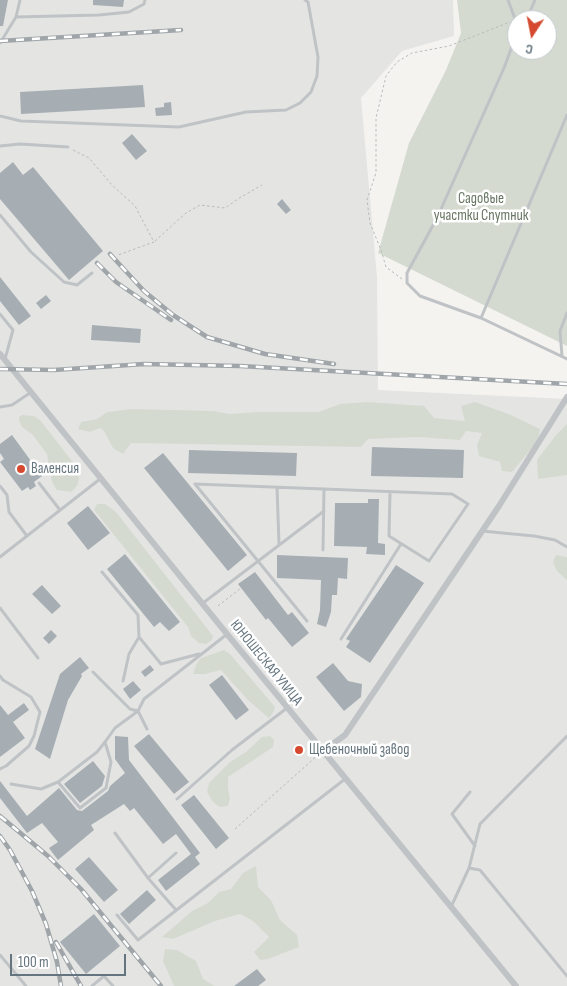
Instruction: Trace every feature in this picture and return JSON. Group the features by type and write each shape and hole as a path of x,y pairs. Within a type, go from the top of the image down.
{"street":[{"name":"ЮНОШЕСКАЯ УЛИЦА","path":"2,356 202,604 516,986"},
{"path":"323,751 345,734 482,531 567,396"}],"lane":[{"path":"1,41 16,17 20,0"},
{"path":"16,17 98,15 129,12 144,4 145,0"},
{"path":"0,116 21,121 179,127 246,112 286,110 300,103 311,92 317,76 318,57 308,2 305,0"},
{"path":"507,60 437,218 407,273 407,283 420,296 481,318 567,359"},
{"path":"481,318 567,115"},
{"path":"0,146 20,144 68,147"},
{"path":"0,215 30,252 64,282 77,286 92,273"},
{"path":"562,356 560,332 567,313"},
{"path":"0,314 13,330 2,356"},
{"path":"0,407 12,405 31,392"},
{"path":"0,556 101,478"},
{"path":"39,483 60,510"},
{"path":"307,621 196,484 452,494 468,504 428,561 388,536 390,492"},
{"path":"0,486 7,495 9,512 27,536"},
{"path":"277,487 279,545"},
{"path":"323,550 324,489"},
{"path":"202,604 324,511"},
{"path":"482,531 534,536 555,540 567,547"},
{"path":"341,639 401,544"},
{"path":"102,572 138,615 139,637 129,654 123,681"},
{"path":"0,608 38,658"},
{"path":"12,784 40,790 58,782 97,752 115,728 138,711 144,699 227,634"},
{"path":"139,637 161,664 202,653"},
{"path":"93,672 130,709 138,711 147,729"},
{"path":"0,676 3,680 31,697 40,712 34,736 29,746 0,769"},
{"path":"178,799 232,750 287,708"},
{"path":"451,907 469,868 480,824 567,736"},
{"path":"58,782 80,808 106,788 111,762 105,742"},
{"path":"116,915 138,940 345,779"},
{"path":"470,792 452,814 475,846"},
{"path":"115,833 148,878 176,910"},
{"path":"148,878 176,853"},
{"path":"469,868 480,870 567,976"},
{"path":"0,955 26,986"},
{"path":"92,986 104,976 113,986"}],"path":[{"path":"407,283 386,267 382,250 370,222 367,200 376,173 376,118 386,76 397,62 412,53 449,46 507,25"},
{"path":"68,147 89,158 112,185 135,206 154,242"},
{"path":"118,255 154,242 186,213 200,205 225,208 262,185"},
{"path":"218,606 241,588"},
{"path":"234,829 323,751"}],"shaded area":[{"path":"0,0 453,0 454,36 402,51 361,98 377,277 378,390 567,399 567,986 0,986"}],"green space":[{"name":"Садовые участки Спутник","path":"457,0 567,0 567,346 378,253 409,143 446,70 461,33"},
{"path":"367,402 424,406 434,418 465,421 461,406 475,402 511,415 540,429 538,441 512,472 502,471 500,462 479,456 477,445 482,433 466,431 460,440 417,437 368,439 361,447 131,443 123,454 113,448 104,431 100,428 90,432 78,429 81,422 97,419 107,412 131,409 214,411 229,414 319,412 340,404"},
{"path":"22,415 34,416 40,420 79,470 77,486 71,492 57,490 52,482 47,454 32,434 22,427 19,417"},
{"path":"567,424 567,475 538,479 537,460"},
{"path":"97,504 105,504 116,512 213,636 212,640 206,644 199,643 191,636 188,627 94,510"},
{"path":"556,555 567,557 567,580 557,571 553,562"},
{"path":"224,650 230,654 275,707 269,718 248,700 221,670 205,674 193,674 201,658"},
{"path":"270,736 274,740 273,747 228,777 230,798 228,806 220,807 213,802 207,792 209,783 230,762 246,752 262,737"},
{"path":"256,866 258,887 271,900 280,920 297,935 299,947 268,959 260,960 254,952 269,937 253,921 240,914 215,921 173,939 162,937 192,911 208,903 219,892 231,889 243,873"},
{"path":"165,949 177,950 196,961 203,979 215,986 174,986 163,961"}],"building":[{"path":"0,0 8,0 3,26 0,26"},
{"path":"93,0 124,0 123,7 93,5"},
{"path":"143,85 145,107 21,114 20,92"},
{"path":"171,102 172,115 156,116 155,108 164,107 164,103"},
{"path":"132,134 147,151 136,160 122,143"},
{"path":"13,162 23,175 33,167 103,251 69,280 0,199 0,173"},
{"path":"282,199 291,210 286,214 277,204"},
{"path":"0,277 31,316 19,325 0,301"},
{"path":"46,295 51,301 41,309 36,303"},
{"path":"92,325 141,329 140,343 91,340"},
{"name":"Валенсия","path":"12,435 42,476 34,482 36,486 30,490 28,487 22,491 0,462 4,459 0,453 0,444"},
{"path":"372,447 464,450 463,478 371,476"},
{"path":"189,450 297,453 296,476 188,473"},
{"path":"163,453 247,555 228,571 144,468"},
{"path":"368,499 379,499 378,543 385,544 385,555 366,554 367,547 334,546 335,503 368,503"},
{"path":"88,506 110,533 88,550 67,523"},
{"path":"125,554 180,622 169,631 160,622 154,627 107,569"},
{"path":"277,555 348,558 347,579 338,578 337,595 332,595 331,612 326,627 317,624 320,610 321,580 277,578"},
{"path":"396,565 424,583 370,663 346,647 350,641 346,639"},
{"path":"255,572 288,615 292,612 309,633 292,647 268,618 266,620 238,584"},
{"path":"42,585 61,606 52,614 32,594"},
{"path":"51,630 57,636 49,644 43,638"},
{"path":"80,657 89,668 81,674 82,676 68,700 50,759 35,749 60,674"},
{"path":"333,663 348,681 362,684 361,697 344,711 316,677"},
{"path":"150,665 154,670 145,677 141,672"},
{"path":"222,675 249,710 236,720 209,685"},
{"path":"133,681 141,690 130,699 123,689"},
{"path":"24,703 29,710 13,722 25,738 0,757 0,705 8,715"},
{"path":"149,734 189,782 174,794 134,746"},
{"path":"115,736 128,737 129,760 200,853 195,857 200,864 166,891 158,880 191,854 176,834 163,844 134,808 130,811 124,804 91,825 94,830 58,860 49,848 58,842 42,823 27,833 0,798 0,781 27,816 59,788 77,810 82,811 108,791 110,786 125,773 115,759"},
{"path":"93,761 105,776 102,786 80,803 64,784"},
{"path":"194,795 229,838 216,849 181,805"},
{"path":"89,857 118,890 104,902 75,869"},
{"path":"147,890 156,900 129,924 120,914"},
{"path":"94,914 120,946 86,974 60,942"},
{"path":"257,969 266,980 258,986 234,986"}],"railway":[{"path":"0,41 181,30"},
{"path":"110,254 144,291 173,315 207,337 265,354 334,364"},
{"path":"97,263 116,282 171,320"},
{"path":"0,369 54,370 144,364 240,366 567,384"},
{"path":"0,816 48,856 81,889 161,986"},
{"path":"0,836 10,850 32,891 46,924 57,962 61,986"},
{"path":"56,942 81,986"}],"place":[{"name":"Валенсия","path":"21,469"},
{"name":"Щебеночный завод","path":"299,750"}]}
